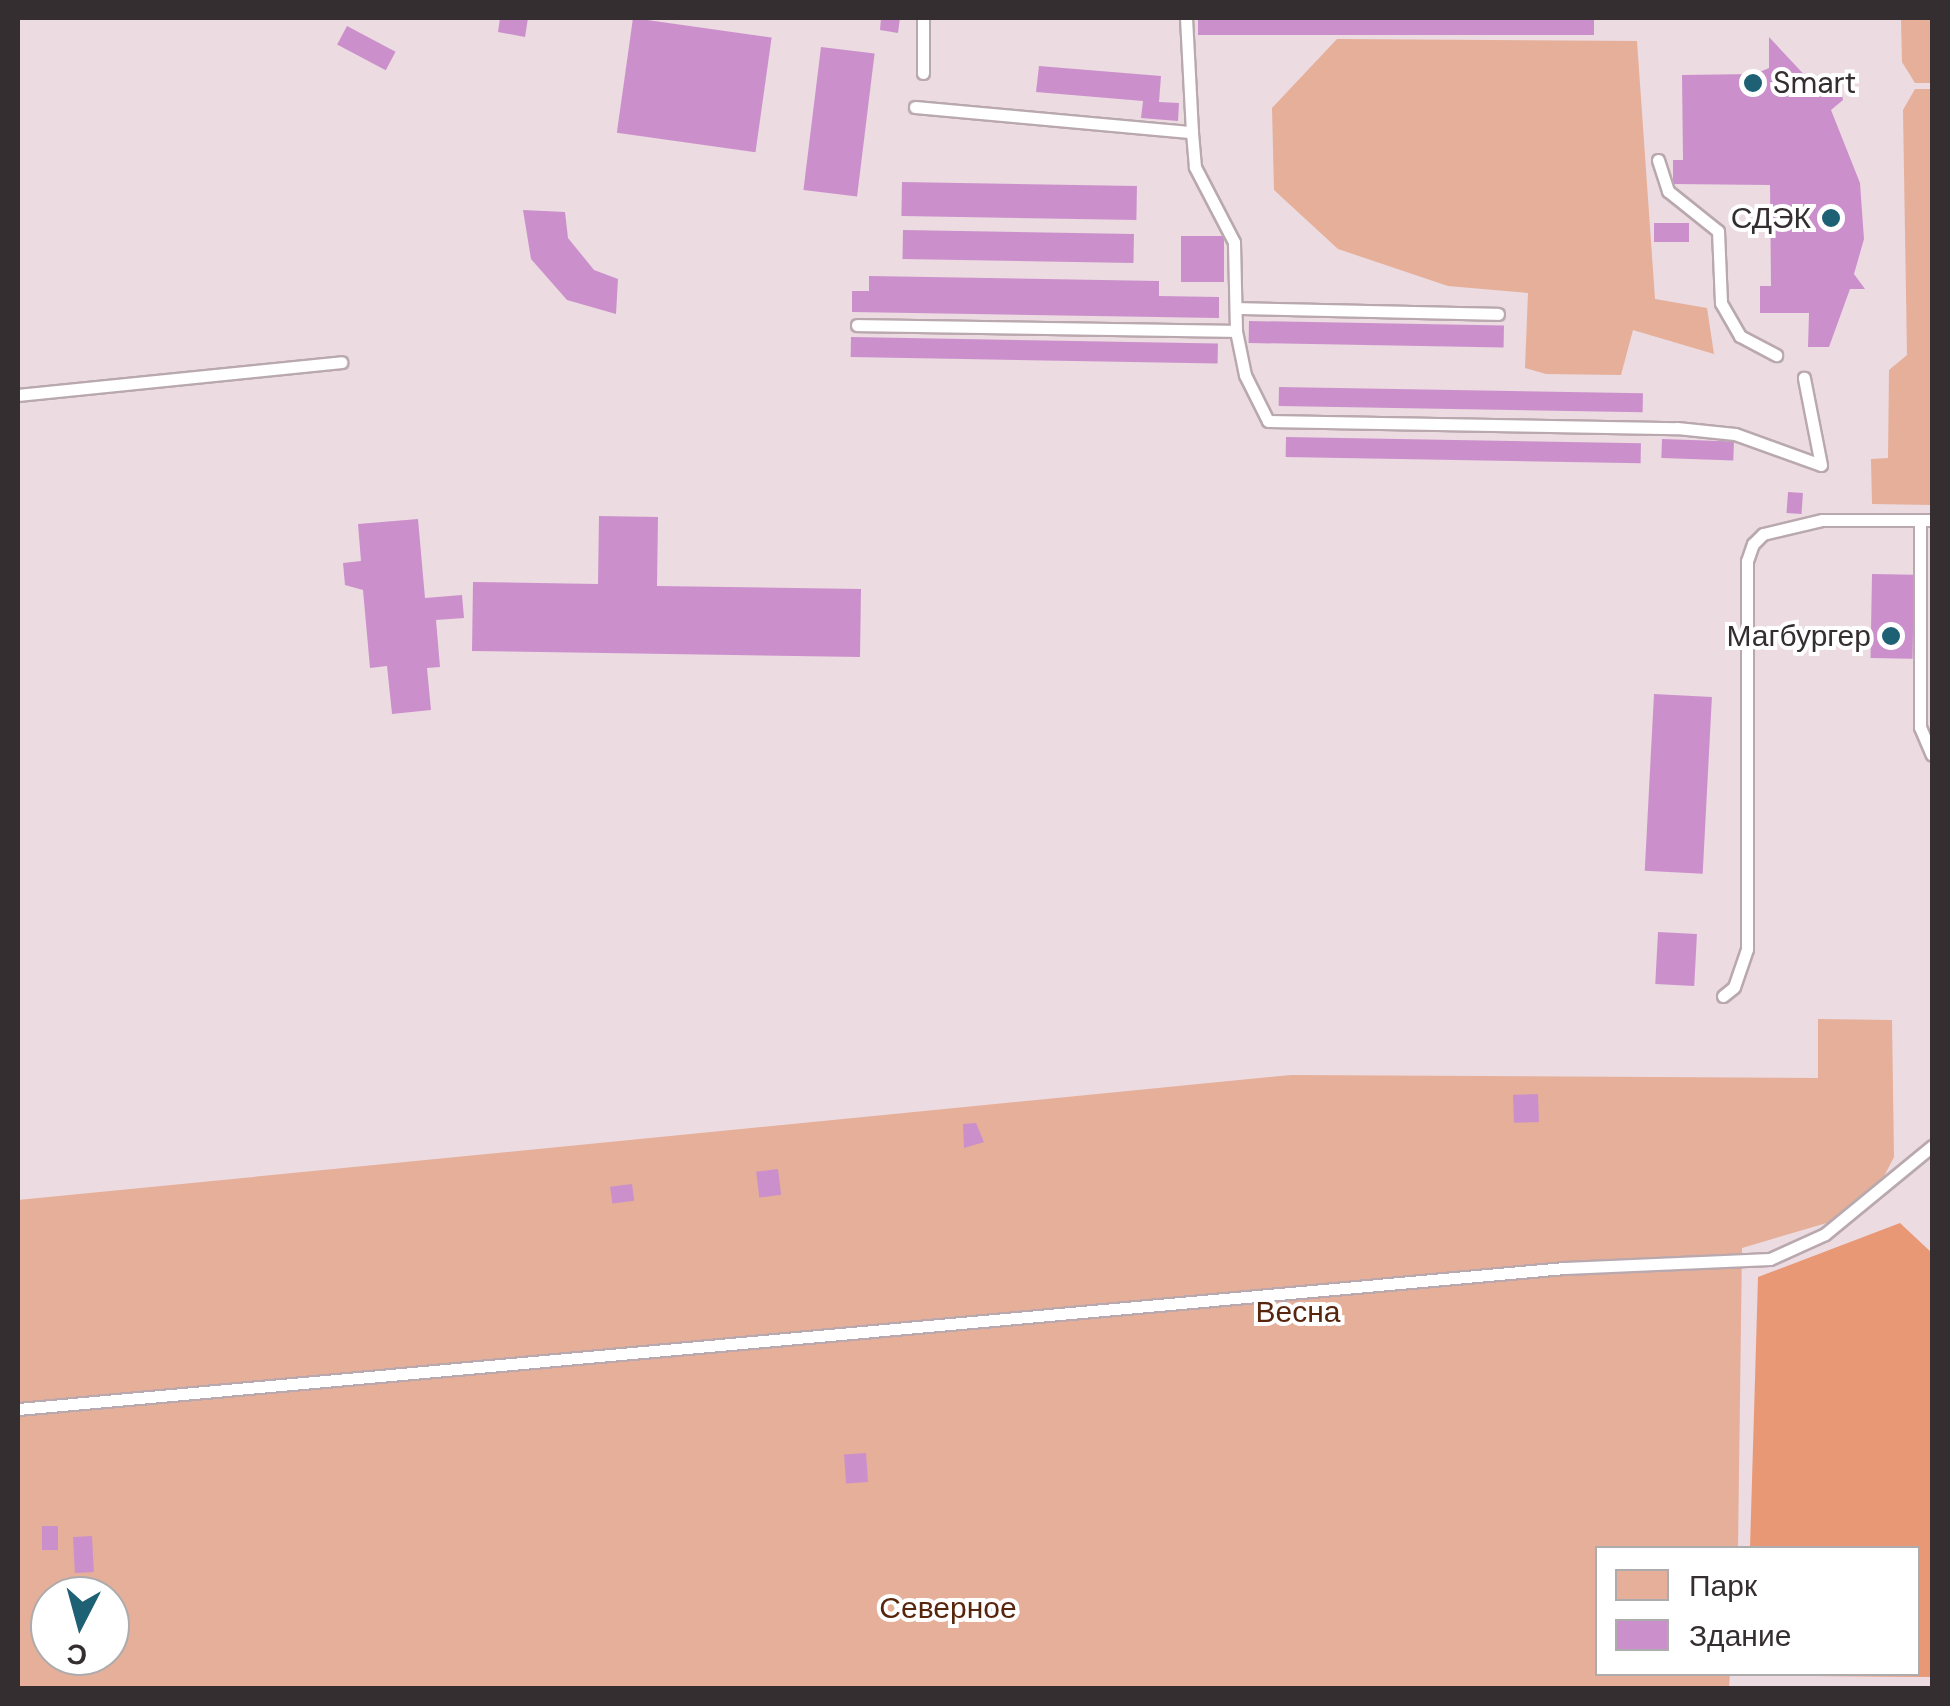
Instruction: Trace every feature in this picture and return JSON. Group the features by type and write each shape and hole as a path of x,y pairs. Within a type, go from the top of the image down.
{"lane":[{"path":"924,18 924,72"},
{"path":"1186,18 1196,168 1234,242 1236,330 1245,376 1268,421 1677,428 1735,434 1821,465 1804,378"},
{"path":"916,107 1192,132"},
{"path":"1658,160 1668,191 1718,231 1721,304 1740,336 1776,355"},
{"path":"1237,308 1498,314"},
{"path":"858,325 1236,330"},
{"path":"18,395 341,362"},
{"path":"1723,996 1734,987 1747,950 1747,561 1763,534 1822,520 1926,520 1920,726 1932,755"},
{"path":"18,1409 1566,1268 1770,1259 1825,1234 1932,1146"}],"green space":[{"path":"1901,18 1932,18 1932,83 1915,83 1902,62"},
{"path":"1337,39 1637,41 1655,299 1707,308 1714,354 1633,330 1621,375 1546,374 1525,368 1528,293 1448,286 1338,249 1274,190 1272,108"},
{"path":"1915,89 1932,89 1932,505 1872,504 1871,459 1888,458 1889,370 1907,355 1903,110"},
{"name":"Весна","path":"1818,1019 1892,1020 1894,1157 1881,1182 1830,1222 1742,1248 1738,1546 1595,1546 1595,1676 1730,1676 1729,1688 18,1688 18,1200 1291,1075 1818,1078"}],"shaded area":[{"path":"1900,1223 1932,1253 1932,1677 1814,1676 1920,1676 1920,1546 1750,1546 1758,1277"}],"building":[{"path":"500,18 528,18 525,37 498,32"},
{"path":"633,18 772,37 755,152 617,133"},
{"path":"881,18 900,18 898,33 880,30"},
{"path":"1198,18 1594,18 1594,35 1198,35"},
{"path":"347,26 396,52 386,70 337,45"},
{"path":"1769,37 1811,82 1827,75 1840,83 1843,100 1831,110 1860,183 1864,239 1854,274 1865,289 1850,289 1829,347 1808,347 1809,313 1760,313 1760,286 1771,286 1770,185 1673,184 1673,160 1683,160 1682,75 1755,74 1769,68"},
{"path":"821,47 875,54 857,197 803,190"},
{"path":"1039,66 1161,76 1159,102 1179,103 1178,121 1141,118 1143,101 1036,92"},
{"path":"902,182 1137,186 1136,220 901,216"},
{"path":"523,210 565,212 568,238 594,270 618,279 616,314 567,300 531,259"},
{"path":"1654,223 1689,223 1689,242 1654,242"},
{"path":"903,230 1134,234 1133,263 902,259"},
{"path":"1181,236 1224,236 1224,282 1181,282"},
{"path":"869,276 1159,281 1159,296 1219,297 1219,318 852,312 852,291 869,291"},
{"path":"1249,321 1504,325 1504,347 1249,343"},
{"path":"851,337 1218,343 1218,363 851,357"},
{"path":"1279,387 1643,393 1643,412 1279,406"},
{"path":"1286,437 1641,443 1641,463 1286,457"},
{"path":"1662,439 1734,442 1733,461 1661,458"},
{"path":"1788,492 1803,493 1801,514 1787,513"},
{"path":"599,516 658,517 657,586 861,589 860,657 472,651 473,582 598,584"},
{"path":"418,519 425,598 462,595 464,618 436,620 440,667 427,668 431,710 392,714 387,666 370,668 363,590 345,585 343,563 361,561 358,524"},
{"path":"1872,574 1914,575 1913,659 1871,658"},
{"path":"1654,694 1712,697 1703,874 1645,871"},
{"path":"1658,932 1697,934 1694,986 1655,984"},
{"path":"1538,1094 1539,1122 1514,1123 1513,1095"},
{"path":"976,1123 984,1142 964,1148 963,1124"},
{"path":"778,1169 781,1195 759,1197 756,1172"},
{"path":"632,1184 634,1201 612,1204 610,1187"},
{"path":"866,1453 868,1482 846,1483 844,1455"},
{"path":"42,1526 58,1526 58,1550 42,1550"},
{"path":"92,1536 94,1572 75,1573 73,1537"}],"place":[{"name":"Smart","path":"1753,83"},
{"name":"СДЭК","path":"1831,218"},
{"name":"Магбургер","path":"1891,636"}],"park label":[{"name":"Северное","path":"948,1608"}]}
